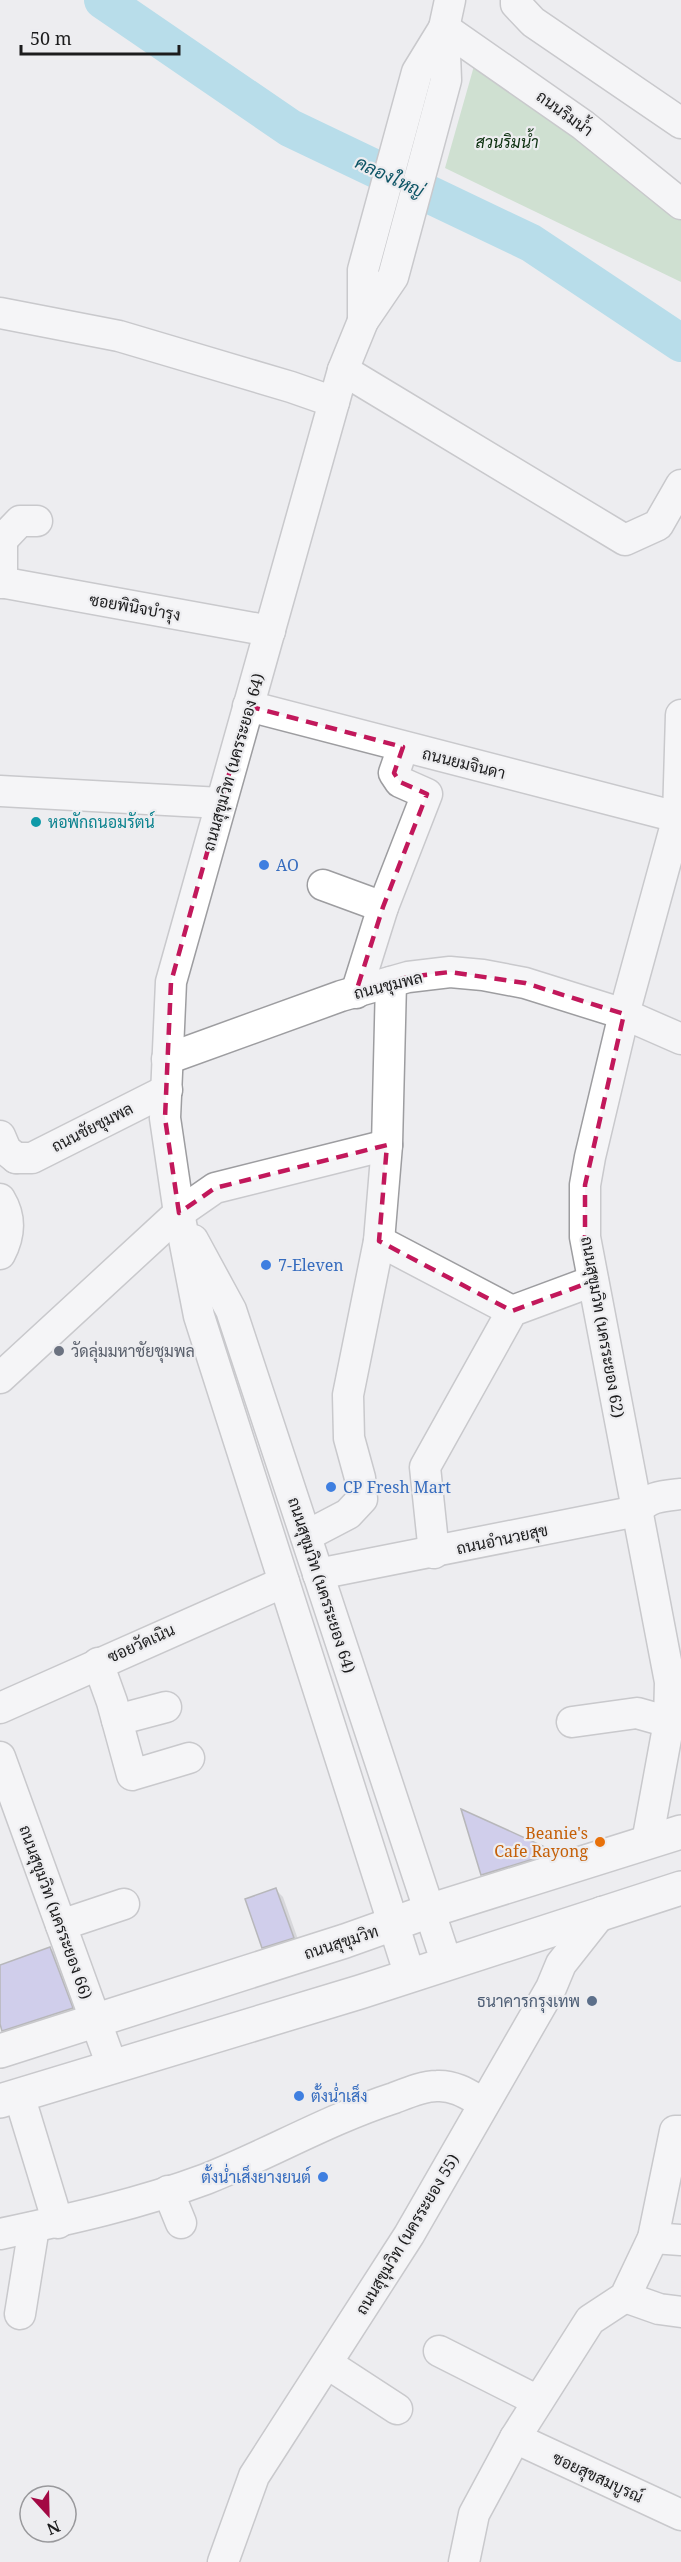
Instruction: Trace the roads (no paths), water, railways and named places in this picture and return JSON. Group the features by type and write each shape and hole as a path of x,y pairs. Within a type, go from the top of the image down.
{"main road":[{"name":"ถนนสุขุมวิท","path":"0,2051 681,1832"},
{"path":"9,2098 410,1976 681,1888"}],"street":[{"path":"516,0 516,4 532,22 681,123"},
{"name":"ถนนสุขุมวิท (นครระยอง 64)","path":"363,321 363,270 417,72 447,14"},
{"name":"ถนนสุขุมวิท (นครระยอง 64)","path":"410,1976 199,1316 179,1213 165,1118 171,981 343,370 363,321 393,277 446,80 447,14"},
{"name":"ถนนริมน้ำ","path":"447,14 681,204"},
{"path":"0,313 119,336 334,402"},
{"path":"343,370 625,540 658,525 681,485"},
{"path":"1,583 1,540 20,521 37,521"},
{"name":"ซอยพินิจบำรุง","path":"1,583 270,631"},
{"name":"ถนนยมจินดา","path":"248,706 680,818"},
{"name":"ถนนสุขุมวิท (นครระยอง 62)","path":"647,1842 669,1722 670,1682 585,1237 585,1185 624,1014 680,818 681,716"},
{"path":"356,993 383,907 427,794 400,782 394,773 403,747"},
{"path":"0,791 221,803"},
{"path":"323,885 383,907"},
{"name":"ถนนชุมพล","path":"167,1059 391,982 408,977 450,972 483,975 525,983 624,1014 681,1039"},
{"path":"306,1536 348,1514 362,1499 360,1478 349,1438 348,1395 379,1241 387,1145 391,982"},
{"name":"ถนนชัยชุมพล","path":"5,1155 32,1158 167,1090"},
{"path":"0,1378 179,1213 215,1188 387,1145"},
{"path":"0,1199 9,1218 5,1244 0,1254"},
{"name":"ถนนสุขุมวิท (นครระยอง 64)","path":"179,1213 231,1310 447,1964"},
{"path":"379,1241 512,1311"},
{"path":"434,1553 426,1467 512,1311 593,1281"},
{"name":"ถนนอำนวยสุข","path":"318,1574 434,1553 637,1511 653,1497 681,1494"},
{"name":"ซอยวัดเนิน","path":"0,1708 284,1582"},
{"path":"98,1663 132,1775 189,1758"},
{"path":"117,1720 165,1707"},
{"path":"572,1722 636,1713 669,1722"},
{"name":"ถนนสุขุมวิท (นครระยอง 66)","path":"0,1757 112,2066"},
{"path":"61,1925 124,1904"},
{"name":"ถนนสุขุมวิท (นครระยอง 55)","path":"223,2562 254,2476 409,2235 551,1988 561,1964 602,1912"},
{"path":"0,2234 46,2225 206,2179 375,2104 427,2087 438,2085 456,2088 483,2103"},
{"path":"9,2098 46,2225 20,2314"},
{"path":"464,2562 474,2514 538,2401 590,2320 625,2297 667,2239 675,2131 681,2131"},
{"path":"168,2191 181,2223"},
{"path":"625,2297 659,2309 681,2312"},
{"path":"439,2351 538,2401"},
{"path":"328,2364 397,2409"},
{"name":"ซอยสุขสมบูรณ์","path":"515,2438 681,2515"}],"waterway":[{"name":"คลองใหญ่","path":"103,0 290,128 531,243 681,343"}],"place":[{"name":"หอพักถนอมรัตน์","path":"36,822"},
{"name":"AO","path":"264,865"},
{"name":"7-Eleven","path":"266,1265"},
{"name":"วัดลุ่มมหาชัยชุมพล","path":"59,1351"},
{"name":"CP Fresh Mart","path":"331,1487"},
{"name":"Beanie's Cafe Rayong","path":"600,1842"},
{"name":"ธนาคารกรุงเทพ","path":"592,2001"},
{"name":"ตั้งน่ำเส็ง","path":"299,2096"},
{"name":"ตั้งน่ำเส็งยางยนต์","path":"323,2177"}],"park label":[{"name":"สวนริมน้ำ","path":"507,142"}]}
